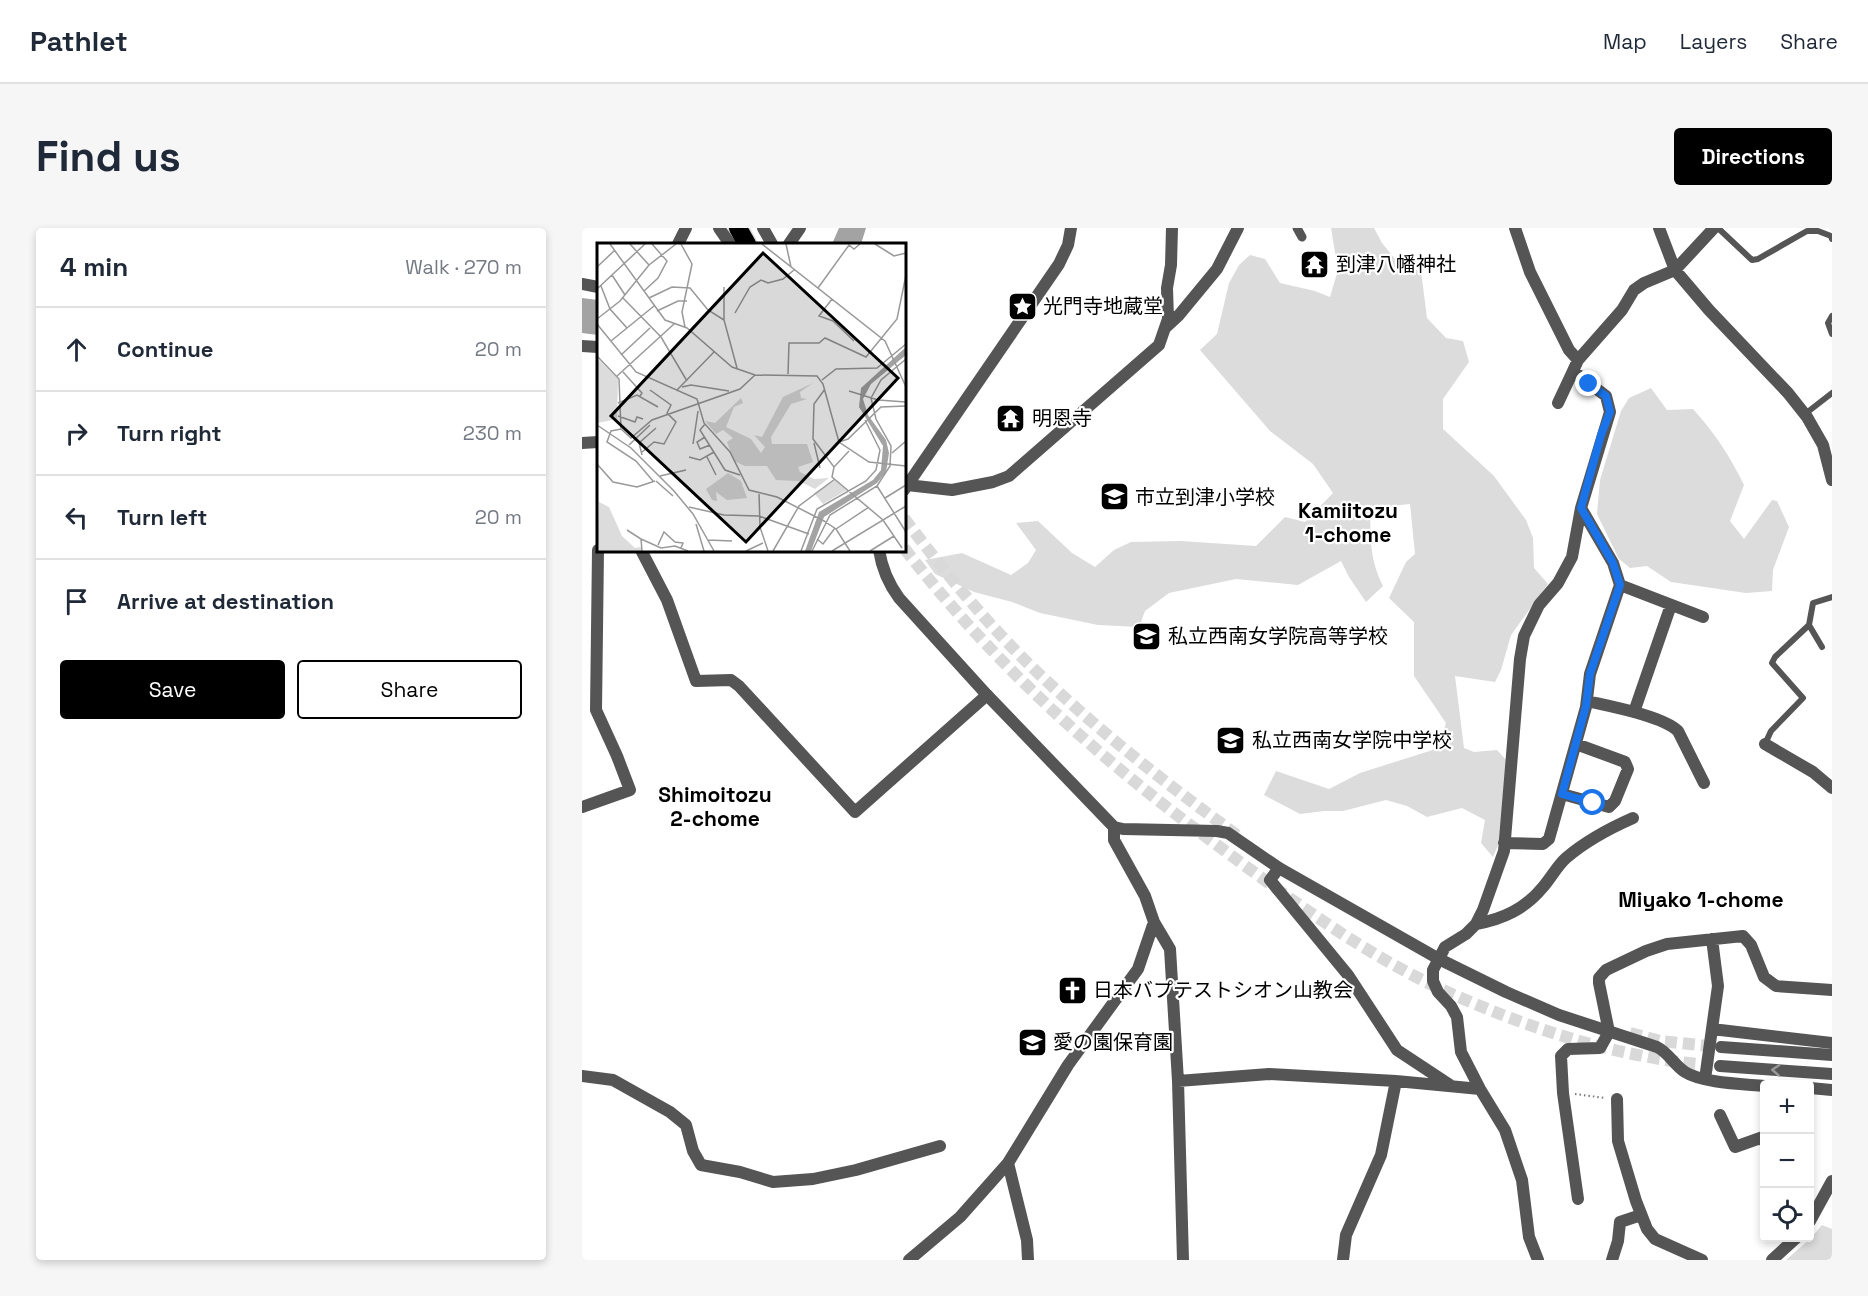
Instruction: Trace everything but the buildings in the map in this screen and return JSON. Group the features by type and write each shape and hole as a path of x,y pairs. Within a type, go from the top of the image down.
{"highway":[{"path":"738,228 746,243"}],"street":[{"path":"678,243 686,228"},
{"path":"719,228 729,243"},
{"path":"790,243 800,228"},
{"path":"906,488 1059,264 1068,245 1071,228"},
{"path":"906,488 952,490 993,482 1009,476 1159,345 1168,319 1167,288 1171,265 1172,228"},
{"path":"1165,329 1217,269 1238,228"},
{"path":"1515,228 1530,272 1575,366 1606,396 1610,412 1601,435 1581,508 1572,557 1558,583 1539,605 1524,636 1504,843 1500,861 1476,924 1467,934 1445,947 1433,970 1433,981 1438,992 1451,1006 1457,1017 1461,1053 1505,1130 1522,1180 1529,1237 1538,1260"},
{"path":"1659,228 1675,270 1805,414 1822,445 1832,480"},
{"path":"1558,403 1575,366 1622,310 1634,290 1644,283 1675,270 1714,229"},
{"path":"759,232 771,243"},
{"path":"582,284 597,287"},
{"path":"582,346 597,347"},
{"path":"582,443 597,442"},
{"path":"1504,843 1543,844 1549,839 1587,701 1590,674 1620,585 1613,563 1581,508"},
{"path":"582,807 630,790 596,710 598,552"},
{"path":"642,552 667,600 696,681 731,680 739,686 855,812 987,695"},
{"path":"879,552 882,568 899,598 987,695 1114,827 1228,832 1279,868 1439,959 1548,1010 1657,1047 1665,1051 1692,1076 1760,1086"},
{"path":"1620,585 1703,617"},
{"path":"1634,712 1671,605"},
{"path":"1587,701 1634,712 1673,726 1678,731 1704,783"},
{"path":"1562,794 1609,807 1615,801 1628,769 1625,762 1576,744"},
{"path":"1765,744 1813,772 1832,788"},
{"path":"1476,924 1495,921 1512,914 1541,890 1564,860 1597,834 1633,818"},
{"path":"1114,827 1114,840 1145,896 1154,922 1170,949 1178,1081 1183,1260"},
{"path":"1279,868 1270,880 1348,975 1397,1050 1452,1086"},
{"path":"909,1260 960,1216 1008,1163 1068,1065 1138,969 1154,922"},
{"path":"1578,1199 1563,1093 1561,1056 1568,1049 1600,1048 1609,1032 1599,983 1599,978 1606,970 1667,944 1743,936 1750,945 1764,977 1776,986 1832,990"},
{"path":"1705,1079 1718,986 1712,939"},
{"path":"1712,1029 1832,1043"},
{"path":"1721,1047 1832,1055"},
{"path":"1720,1066 1832,1074"},
{"path":"1178,1081 1269,1074 1396,1081 1480,1089"},
{"path":"582,1076 613,1080 670,1112 686,1125 693,1151 701,1165 773,1182 813,1179 856,1170 940,1146"},
{"path":"1343,1260 1346,1235 1381,1155 1396,1081"},
{"path":"1814,1088 1832,1090"},
{"path":"1617,1099 1618,1141 1647,1229 1655,1239 1702,1260"},
{"path":"1720,1115 1735,1147 1760,1138"},
{"path":"1008,1163 1027,1240 1028,1260"},
{"path":"1814,1212 1832,1181"},
{"path":"1612,1260 1618,1241 1620,1222 1641,1215"},
{"path":"1772,1260 1792,1242"}],"lane":[{"path":"1714,229 1752,260 1758,259 1807,231 1818,231 1831,236 1832,239"},
{"path":"1832,316 1828,323 1832,334"},
{"path":"1805,414 1832,393"},
{"path":"1765,744 1771,731 1803,698 1772,663 1775,657 1809,625 1813,603 1832,597"},
{"path":"1809,625 1822,647"}],"path":[{"path":"1563,1093 1617,1099"}],"shaded area":[{"path":"839,228 866,228 861,243 832,243"},
{"path":"1331,228 1374,228 1382,243 1399,264 1421,271 1427,318 1446,338 1463,341 1469,362 1443,399 1443,429 1494,476 1526,520 1533,538 1534,568 1548,584 1511,635 1501,670 1495,682 1455,676 1464,748 1474,752 1497,750 1506,760 1500,841 1493,857 1481,843 1485,820 1462,808 1427,817 1407,806 1386,800 1343,811 1300,814 1264,795 1276,771 1329,789 1360,773 1439,748 1446,723 1414,676 1414,622 1389,598 1406,562 1415,554 1410,504 1370,508 1373,557 1383,586 1366,602 1341,561 1298,585 1236,579 1169,593 1145,611 1139,627 1098,625 1040,613 1012,602 974,592 935,574 925,560 962,553 1011,575 1028,563 1036,550 1016,523 1038,521 1072,553 1095,567 1114,550 1131,542 1181,541 1256,546 1285,517 1305,522 1333,493 1313,464 1270,431 1200,350 1217,334 1229,283 1239,265 1250,255 1265,259 1280,283 1330,297 1338,270"},
{"path":"582,298 597,300 597,335 582,333"},
{"path":"1651,388 1667,410 1693,409 1727,454 1744,485 1730,521 1744,539 1772,500 1777,501 1789,527 1773,570 1772,591 1746,593 1671,582 1647,566 1630,568 1619,559 1597,514 1600,480 1621,411 1629,398"},
{"path":"1822,1225 1832,1229 1832,1260 1786,1260 1806,1242 1814,1242 1814,1234"}],"tunnel":[{"path":"906,521 974,606 1032,667 1119,744 1237,835"},
{"path":"906,550 973,630 1010,669 1088,742 1170,810 1296,903 1353,941 1443,990 1549,1032 1632,1054 1675,1062 1720,1066"},
{"path":"1630,1033 1660,1041 1719,1047"}],"place":[{"name":"到津八幡神社","path":"1315,264"},
{"name":"光門寺地蔵堂","path":"1022,306"},
{"name":"明恩寺","path":"1011,418"},
{"name":"市立到津小学校","path":"1114,497"},
{"name":"私立西南女学院高等学校","path":"1147,636"},
{"name":"私立西南女学院中学校","path":"1231,740"},
{"name":"日本バプテストシオン山教会","path":"1072,990"},
{"name":"愛の園保育園","path":"1032,1042"}],"district":[{"name":"Kamiitozu 1-chome","path":"1348,522"},
{"name":"Shimoitozu 2-chome","path":"715,806"},
{"name":"Miyako 1-chome","path":"1701,899"}],"route":[{"path":"1589,384 1606,396 1610,412 1601,435 1581,508 1613,563 1620,585 1590,674 1586,706 1562,794 1593,803"}]}
